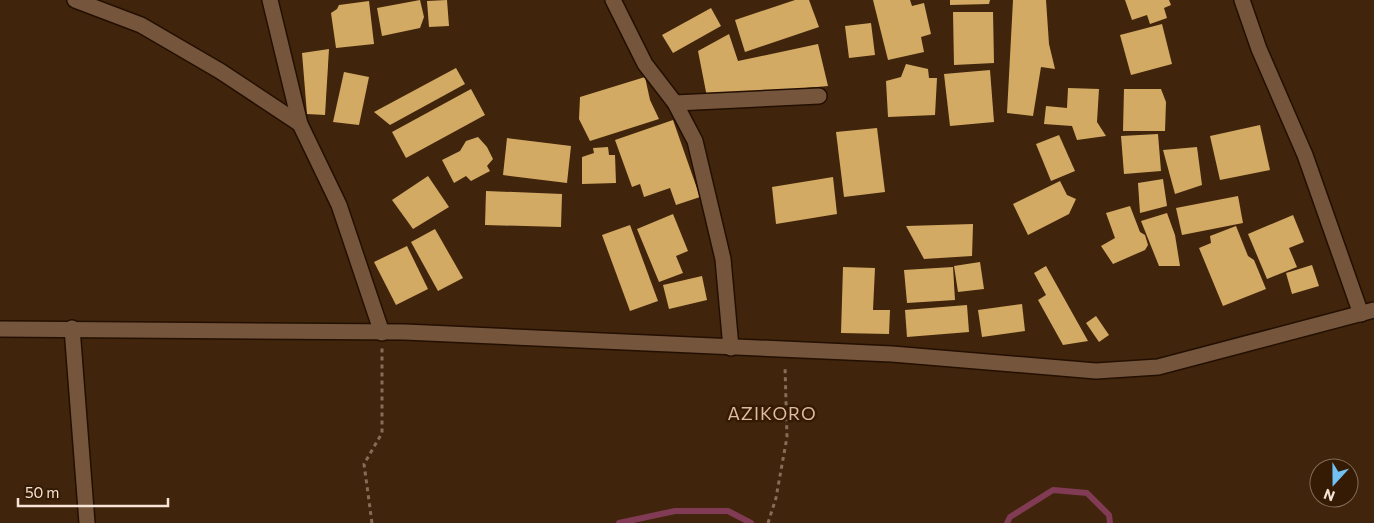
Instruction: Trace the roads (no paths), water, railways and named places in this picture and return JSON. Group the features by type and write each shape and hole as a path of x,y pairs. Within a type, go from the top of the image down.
{"street":[{"path":"75,0 141,26 220,71 300,124"},
{"path":"270,0 300,124 339,204 382,332"},
{"path":"0,329 72,328 382,332 892,354 1096,371 1158,367 1367,312 1305,155 1259,49 1242,0"},
{"path":"617,2 645,64 675,103 695,140 723,259 731,348"},
{"path":"675,103 819,96"},
{"path":"72,328 87,523"}],"waterway":[{"path":"1007,523 1010,517 1053,490 1087,493 1109,515 1110,523"},
{"path":"619,523 675,511 728,511 751,523"}],"district":[{"name":"AZIKORO","path":"772,414"}]}
